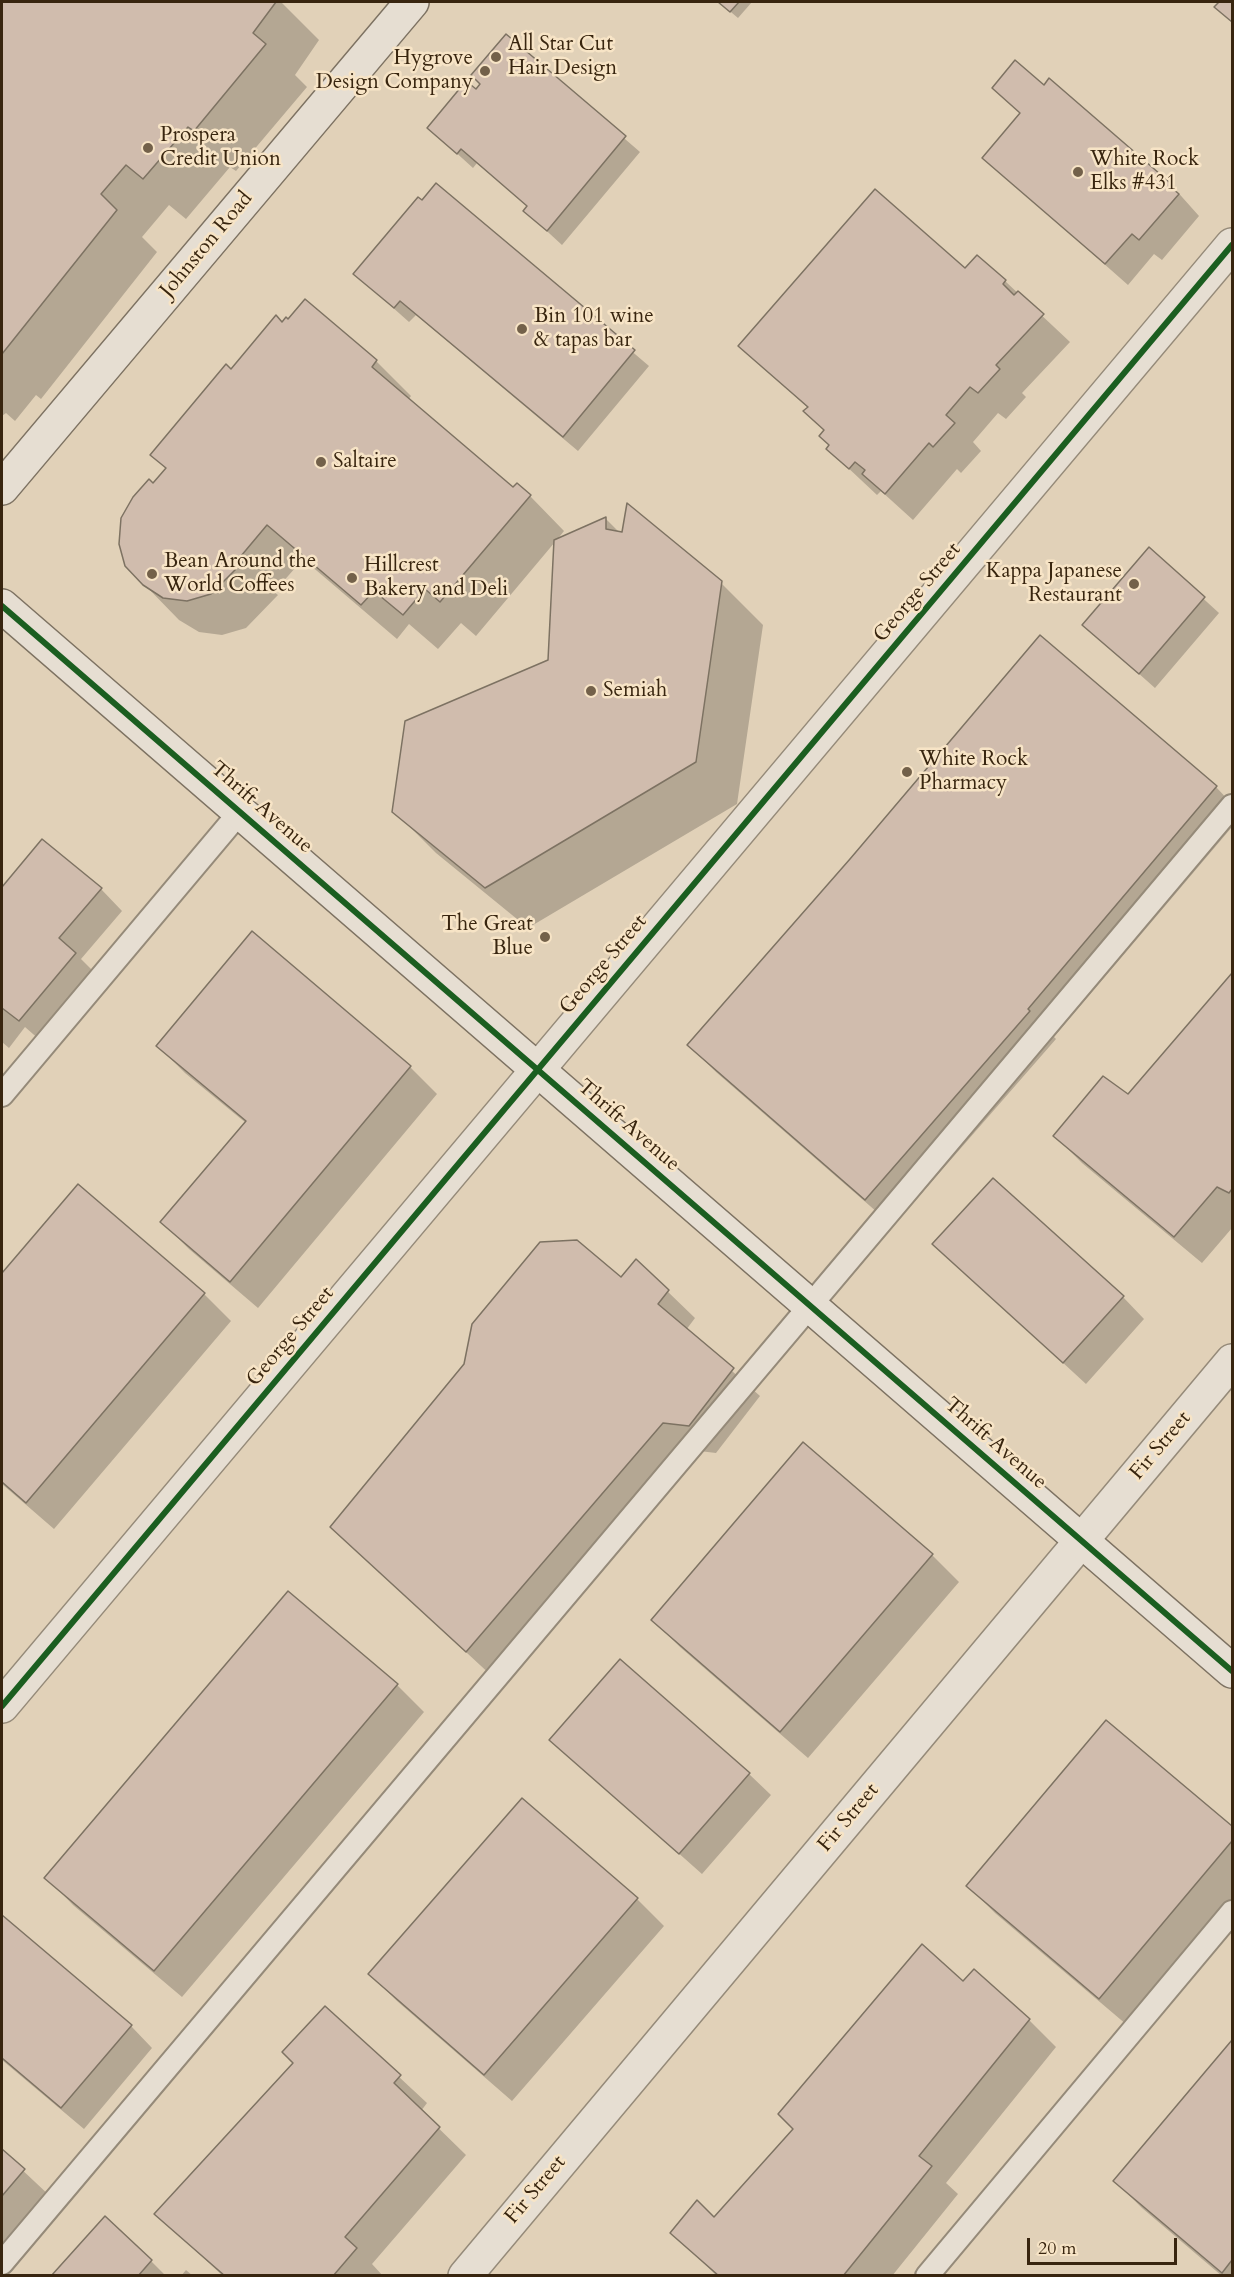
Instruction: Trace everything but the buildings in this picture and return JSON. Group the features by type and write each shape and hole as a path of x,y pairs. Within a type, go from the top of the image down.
{"street":[{"name":"Johnston Road","path":"2,488 411,2"},
{"name":"George Street","path":"2,1706 1233,245"},
{"name":"Thrift Avenue","path":"2,606 1233,1671"},
{"name":"Fir Street","path":"465,2276 1233,1361"}],"lane":[{"path":"2,2263 1233,806"},
{"path":"2,1095 240,812"},
{"path":"927,2276 1233,1912"}],"cycle path":[{"path":"2,1706 1232,245"},
{"path":"2,606 1232,1671"}],"place":[{"name":"All Star Cut Hair Design","path":"496,57"},
{"name":"Hygrove Design Company","path":"485,71"},
{"name":"Prospera Credit Union","path":"148,148"},
{"name":"White Rock Elks #431","path":"1078,172"},
{"name":"Bin 101 wine & tapas bar","path":"522,329"},
{"name":"Saltaire","path":"321,462"},
{"name":"Bean Around the World Coffees","path":"152,574"},
{"name":"Hillcrest Bakery and Deli","path":"352,578"},
{"name":"Kappa Japanese Restaurant","path":"1134,584"},
{"name":"Semiah","path":"591,691"},
{"name":"White Rock Pharmacy","path":"907,772"},
{"name":"The Great Blue","path":"545,937"}]}
